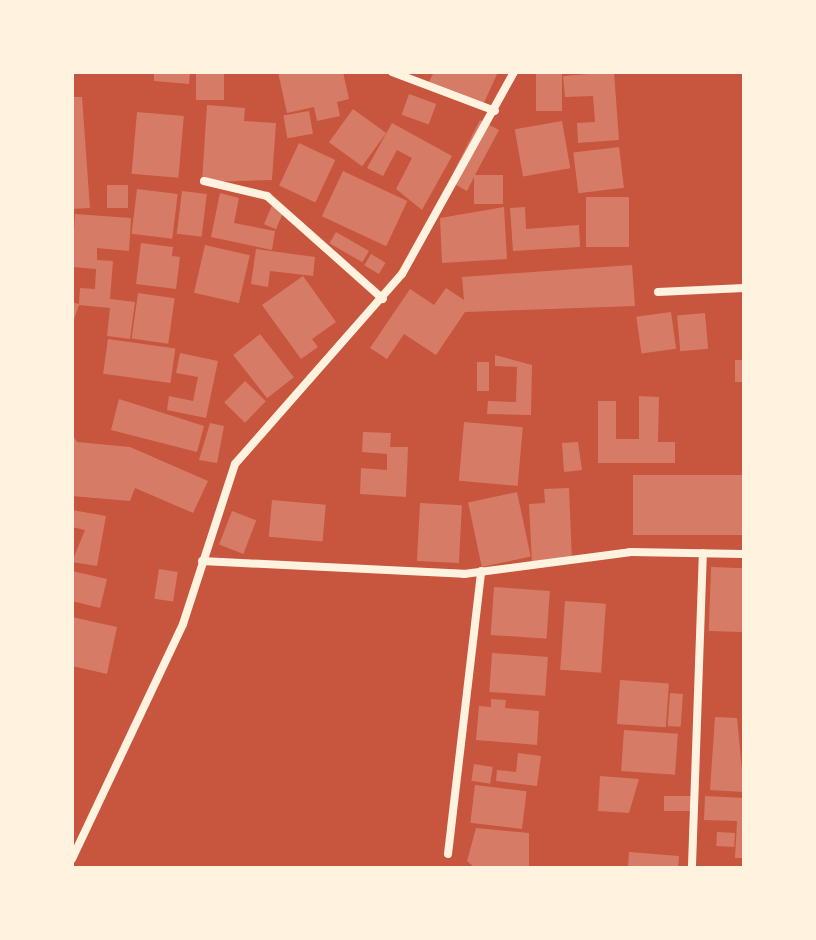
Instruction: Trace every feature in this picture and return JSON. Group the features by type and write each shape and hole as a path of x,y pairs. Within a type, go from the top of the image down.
{"street":[{"path":"392,72 495,111"},
{"path":"72,859 161,673 235,464 383,299 441,213 514,72"},
{"path":"204,181 267,196 383,299"},
{"path":"658,292 744,288"},
{"path":"202,561 481,571 630,552 744,554"},
{"path":"692,865 703,553"},
{"path":"448,854 481,571"}],"building":[{"path":"154,72 190,72 189,84 154,81"},
{"path":"196,72 224,72 224,100 196,100"},
{"path":"278,72 343,72 349,99 337,102 340,116 317,121 314,107 287,113"},
{"path":"434,72 498,72 482,107 429,82"},
{"path":"536,72 562,72 562,111 536,111"},
{"path":"614,72 619,140 578,143 577,123 595,122 593,96 565,97 563,76"},
{"path":"409,94 436,104 429,125 401,115"},
{"path":"72,97 82,97 90,208 72,209"},
{"path":"207,105 245,108 244,121 276,123 272,180 202,182"},
{"path":"353,109 386,133 362,166 329,142"},
{"path":"309,111 313,134 287,138 283,116"},
{"path":"137,112 184,116 178,178 132,174"},
{"path":"480,120 499,130 475,175 503,175 503,204 474,204 474,177 467,191 449,181"},
{"path":"562,121 570,168 523,177 515,129"},
{"path":"392,123 452,156 422,210 396,189 412,158 397,150 383,176 367,168"},
{"path":"299,143 335,160 315,203 279,186"},
{"path":"619,147 624,188 578,193 573,153"},
{"path":"343,171 407,201 386,246 322,216"},
{"path":"107,185 128,185 128,208 107,208"},
{"path":"137,189 178,194 172,239 132,234"},
{"path":"182,191 207,194 202,237 177,234"},
{"path":"220,193 239,198 234,223 275,231 272,250 211,237"},
{"path":"586,197 629,197 629,247 586,247"},
{"path":"273,203 285,208 276,229 264,224"},
{"path":"504,207 507,259 442,263 440,218"},
{"path":"525,207 526,229 579,225 580,247 513,251 510,208"},
{"path":"75,214 131,218 129,251 97,248 97,260 113,261 110,299 135,302 130,339 107,336 110,308 79,305 72,325 72,302 79,304 80,288 95,289 96,269 72,267"},
{"path":"336,232 369,251 362,262 330,243"},
{"path":"141,243 173,247 172,256 180,257 176,289 136,284"},
{"path":"205,245 250,255 239,303 194,293"},
{"path":"256,249 315,257 313,276 270,271 268,287 251,284"},
{"path":"371,254 386,263 379,274 364,265"},
{"path":"632,265 635,306 465,312 436,355 404,334 387,359 370,348 410,289 434,305 446,288 464,300 462,277"},
{"path":"303,276 336,322 312,339 318,347 301,359 262,305"},
{"path":"138,293 175,298 168,344 132,339"},
{"path":"671,312 676,349 641,354 636,317"},
{"path":"705,313 708,349 680,351 677,315"},
{"path":"260,334 294,377 267,398 233,355"},
{"path":"108,339 175,348 170,383 103,374"},
{"path":"180,353 218,361 206,418 167,410 169,396 193,401 198,377 176,373"},
{"path":"495,355 532,365 531,415 487,414 488,401 516,402 517,367 495,366"},
{"path":"735,360 744,360 744,382 735,382"},
{"path":"477,362 489,362 489,391 477,391"},
{"path":"245,381 266,401 245,423 224,403"},
{"path":"639,396 659,397 658,442 675,442 675,463 598,463 598,401 616,401 616,439 639,439"},
{"path":"119,399 204,426 197,452 111,430"},
{"path":"464,422 523,427 518,486 459,481"},
{"path":"210,423 224,426 217,463 199,460"},
{"path":"363,432 391,433 390,447 408,447 406,497 360,494 361,468 387,470 387,454 362,452"},
{"path":"72,434 77,442 130,447 208,481 193,513 135,488 130,501 72,496"},
{"path":"578,442 582,470 564,472 562,443"},
{"path":"633,475 744,475 744,535 633,535"},
{"path":"569,488 572,561 532,563 529,504 545,503 544,489"},
{"path":"517,492 531,557 482,567 468,502"},
{"path":"272,500 326,505 323,542 269,537"},
{"path":"420,503 462,505 459,563 417,561"},
{"path":"72,510 106,516 97,566 72,562 85,530 72,527"},
{"path":"232,511 256,520 243,554 219,545"},
{"path":"711,567 744,568 742,632 709,631"},
{"path":"159,569 178,572 173,602 154,599"},
{"path":"72,571 107,579 100,608 72,601"},
{"path":"494,587 550,591 547,639 491,635"},
{"path":"565,601 606,604 601,673 560,670"},
{"path":"72,617 117,627 107,674 72,666"},
{"path":"492,653 548,657 545,696 489,692"},
{"path":"620,680 669,683 666,727 617,724"},
{"path":"670,693 683,694 681,727 668,726"},
{"path":"491,699 506,700 505,708 539,711 537,745 476,740 479,706 491,707"},
{"path":"715,717 737,718 744,792 710,790"},
{"path":"624,730 678,734 675,775 621,771"},
{"path":"518,753 541,756 537,786 496,781 497,770 516,772"},
{"path":"474,764 493,767 490,784 471,781"},
{"path":"600,776 639,779 629,813 598,811"},
{"path":"475,785 527,791 522,829 470,823"},
{"path":"664,796 694,796 694,811 664,811"},
{"path":"705,796 744,798 744,858 735,858 737,821 704,820"},
{"path":"476,828 529,833 529,868 475,868 467,861"},
{"path":"717,832 735,833 734,847 716,846"},
{"path":"629,852 679,856 678,868 628,868"}]}
